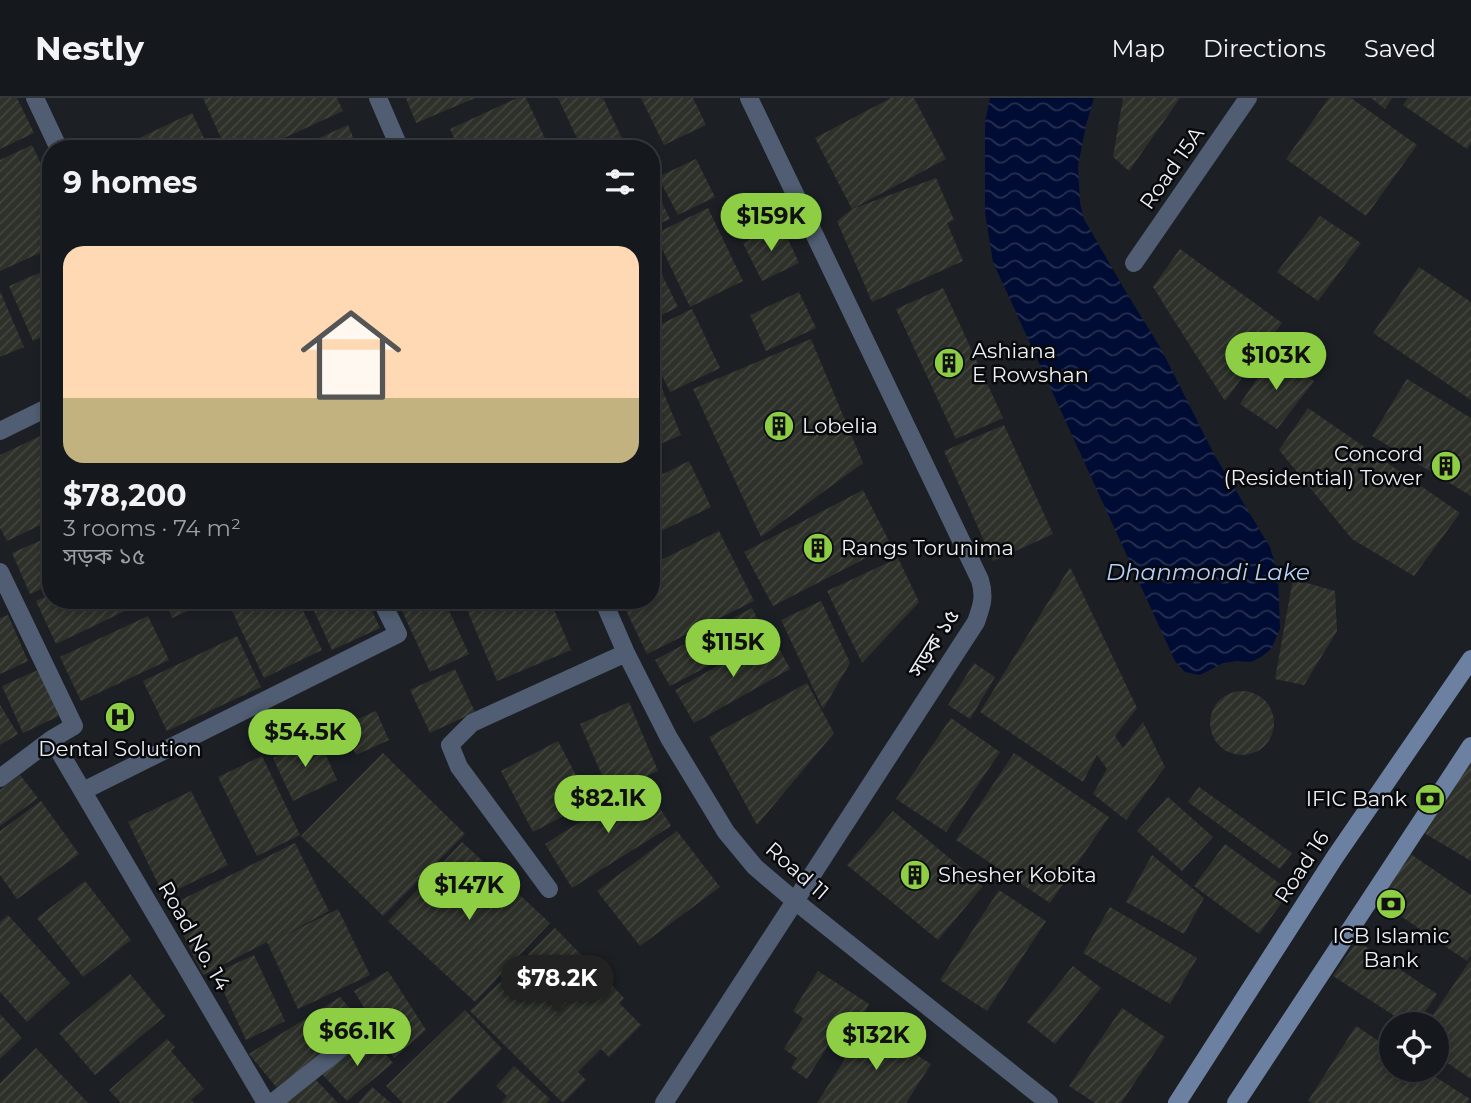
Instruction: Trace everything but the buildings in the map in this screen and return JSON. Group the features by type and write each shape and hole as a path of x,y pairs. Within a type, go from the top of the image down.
{"main road":[{"name":"Road 16","path":"1177,1103 1335,858 1471,659"},
{"path":"1236,1103 1471,746"}],"street":[{"path":"35,98 55,140"},
{"path":"378,98 396,140"},
{"name":"সড়ক ১৫","path":"664,1103 976,622 984,594 980,580 749,98"},
{"name":"Road 15A","path":"1134,263 1248,98"},
{"path":"0,431 42,410"},
{"path":"0,572 74,726 0,778"},
{"path":"83,791 398,634 386,609"},
{"name":"Road 11","path":"607,609 669,738 726,832 755,867 1049,1103"},
{"path":"549,889 459,767 450,745 472,723 626,653"},
{"name":"Road No. 14","path":"52,739 266,1103"},
{"path":"272,1103 368,1027"}],"water":[{"name":"Dhanmondi Lake","path":"990,98 1094,98 1078,166 1080,203 1084,219 1160,347 1215,456 1270,547 1278,574 1280,629 1271,649 1251,662 1223,663 1200,675 1185,672 1175,661 993,262 985,213 985,122"}],"place":[{"name":"Ashiana E Rowshan","path":"949,363"},
{"name":"Lobelia","path":"779,426"},
{"name":"Concord (Residential) Tower","path":"1446,466"},
{"name":"Rangs Torunima","path":"818,548"},
{"name":"Dental Solution","path":"120,717"},
{"name":"IFIC Bank","path":"1430,799"},
{"name":"Shesher Kobita","path":"915,875"},
{"name":"ICB Islamic Bank","path":"1391,904"}]}
